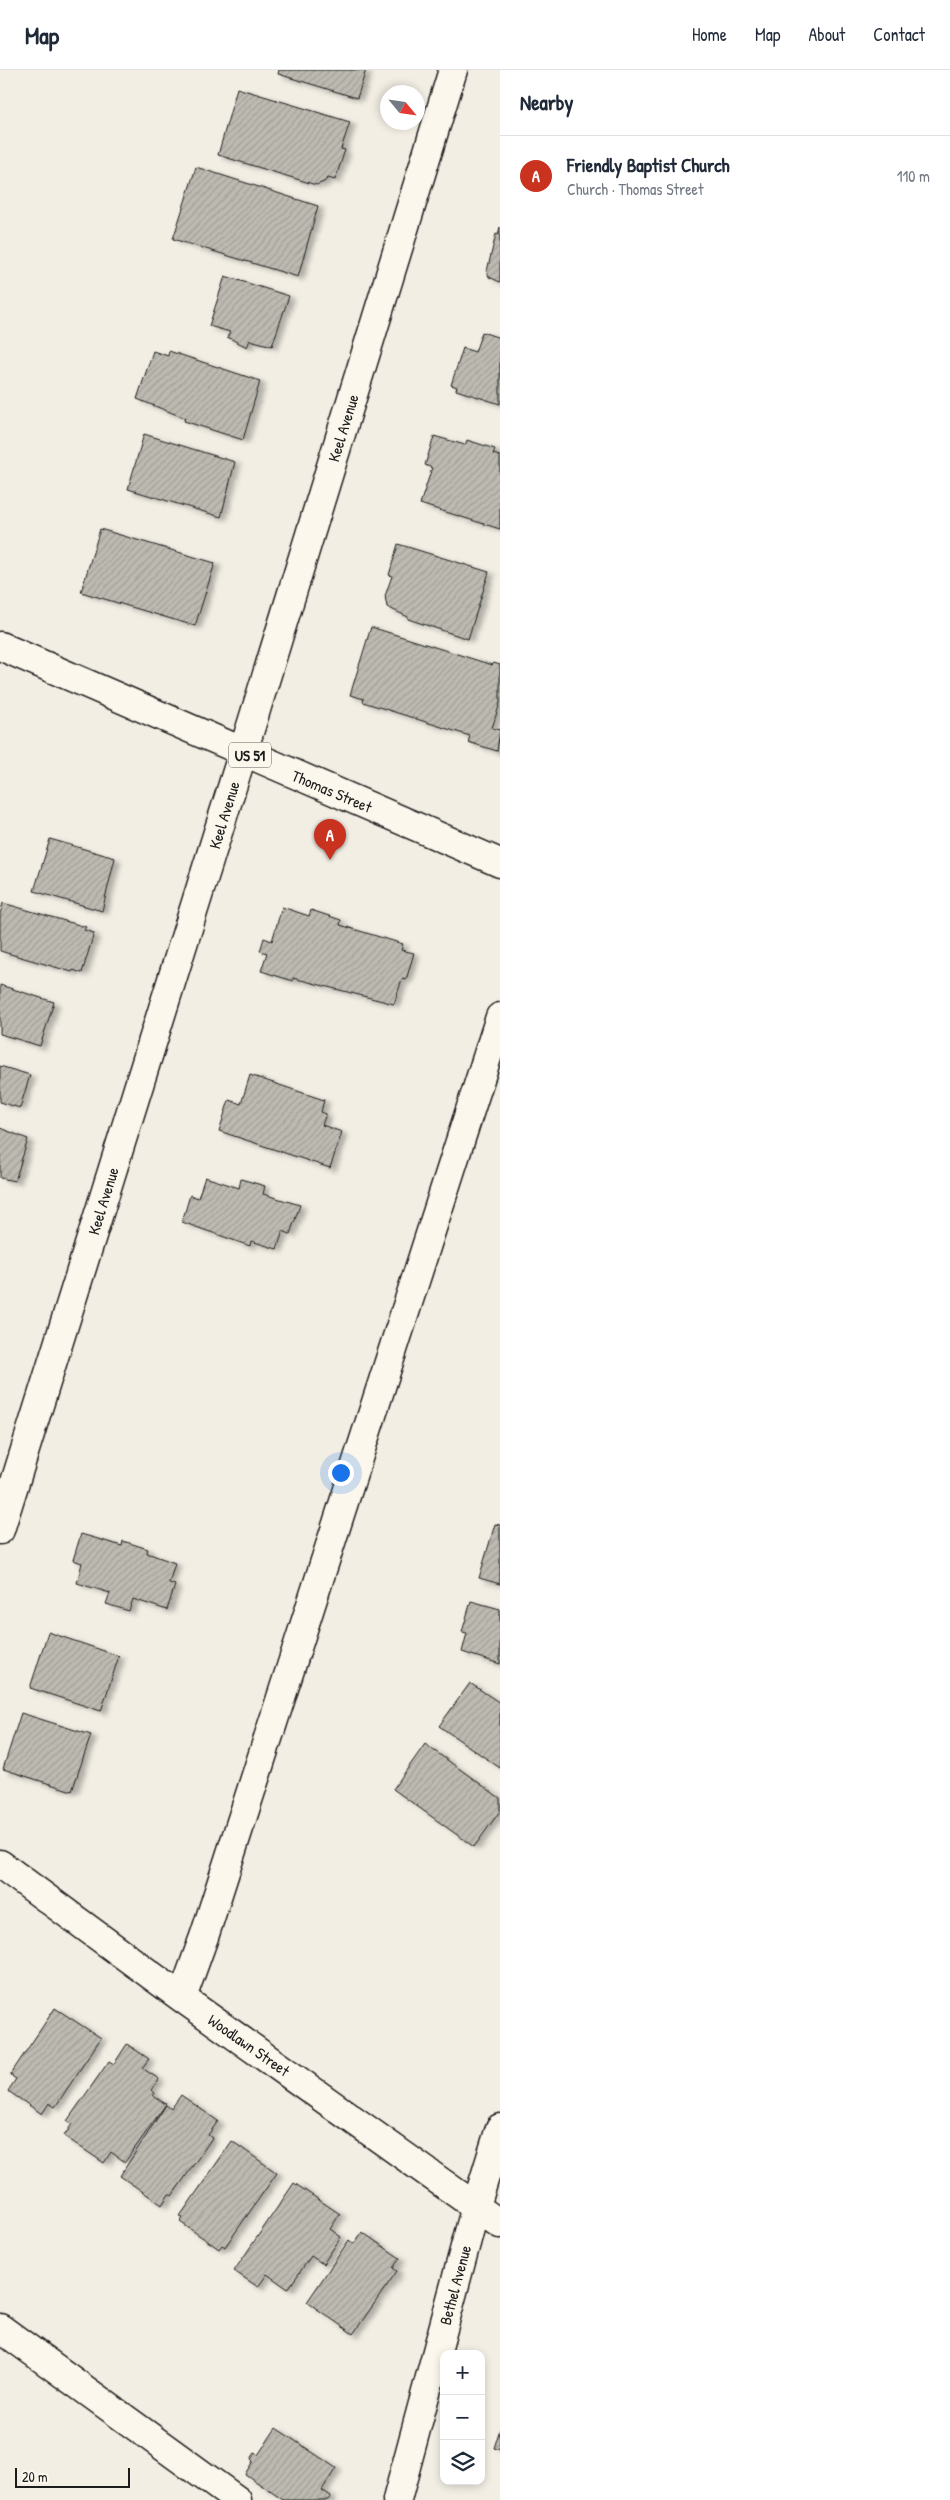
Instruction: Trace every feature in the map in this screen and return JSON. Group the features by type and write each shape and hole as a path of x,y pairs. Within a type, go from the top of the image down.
{"street":[{"name":"Keel Avenue","path":"0,1530 244,752 453,70"},
{"name":"Thomas Street","path":"0,646 500,863"},
{"path":"182,1998 208,1925 500,1017"},
{"name":"Woodlawn Street","path":"0,1864 182,1998 500,2224"},
{"name":"Bethel Avenue","path":"397,2500 476,2206 500,2128"},
{"path":"0,2328 236,2500"}],"building":[{"path":"279,70 366,70 357,98 278,74"},
{"path":"237,88 350,122 341,149 345,150 335,180 328,178 316,185 218,155"},
{"path":"196,167 318,206 298,277 173,239"},
{"path":"500,227 500,282 489,277 487,271 496,234 498,235"},
{"path":"225,276 289,296 272,346 250,340 247,347 227,337 230,332 209,326"},
{"path":"482,332 500,338 500,404 456,390 457,387 451,385 463,348 475,352"},
{"path":"153,351 168,356 169,351 260,381 243,440 184,421 185,418 137,399"},
{"path":"144,434 235,462 221,517 128,489"},
{"path":"434,436 465,445 467,440 495,449 493,454 500,456 500,529 420,504 432,468 425,465"},
{"path":"100,529 215,563 195,626 81,592"},
{"path":"398,544 489,572 468,639 408,619 408,617 387,607 385,596 392,576 389,575"},
{"path":"371,627 492,665 494,663 500,665 500,703 492,728 500,730 497,751 468,742 470,736 363,702 364,699 350,695"},
{"path":"50,839 115,858 102,911 34,891"},
{"path":"3,903 86,927 84,930 94,933 82,973 73,970 72,972 0,951 0,914"},
{"path":"282,907 309,916 311,910 341,920 340,925 403,944 401,950 414,953 406,980 402,979 394,1004 293,978 293,981 261,971 267,953 260,951 264,938 272,941"},
{"path":"0,985 54,1002 40,1046 0,1034"},
{"path":"0,1066 30,1075 20,1108 0,1102"},
{"path":"250,1075 324,1100 321,1112 326,1114 322,1125 342,1132 330,1168 219,1131 229,1100 241,1104"},
{"path":"0,1128 28,1139 15,1181 0,1178"},
{"path":"205,1177 239,1188 241,1179 265,1186 263,1194 300,1205 290,1234 283,1231 277,1249 251,1241 250,1246 182,1222 190,1195 198,1198"},
{"path":"495,1524 500,1525 500,1584 479,1578"},
{"path":"81,1534 122,1546 123,1541 148,1549 147,1553 175,1563 169,1583 175,1585 167,1610 133,1599 129,1611 106,1604 110,1593 77,1583 82,1563 73,1560"},
{"path":"471,1601 500,1609 500,1664 462,1652 467,1633 462,1632"},
{"path":"48,1632 119,1656 101,1711 30,1688"},
{"path":"470,1683 500,1703 500,1768 439,1726"},
{"path":"21,1713 91,1735 72,1791 3,1769"},
{"path":"425,1744 500,1798 500,1811 474,1847 393,1789"},
{"path":"55,2008 101,2038 55,2107 49,2103 42,2114 8,2091 16,2079 10,2075"},
{"path":"127,2044 149,2059 142,2068 159,2079 151,2090 155,2093 153,2096 166,2104 125,2162 111,2152 104,2163 64,2136 72,2124 67,2121 109,2061 114,2064"},
{"path":"181,2095 218,2121 208,2135 212,2138 172,2196 169,2194 162,2205 120,2176 166,2105 171,2109"},
{"path":"232,2141 277,2173 225,2247 222,2245 219,2249 180,2222 183,2218 180,2216"},
{"path":"294,2183 340,2214 330,2229 341,2237 323,2264 311,2256 288,2289 267,2274 258,2287 234,2271"},
{"path":"362,2232 400,2258 393,2268 397,2271 353,2334 307,2302 349,2240 354,2244"},
{"path":"276,2428 336,2468 322,2490 331,2496 328,2500 283,2500 245,2474 253,2461 251,2459 255,2453 258,2455"},
{"path":"500,2429 500,2450 494,2448"}],"place":[{"name":"Friendly Baptist Church","path":"330,860"}]}
